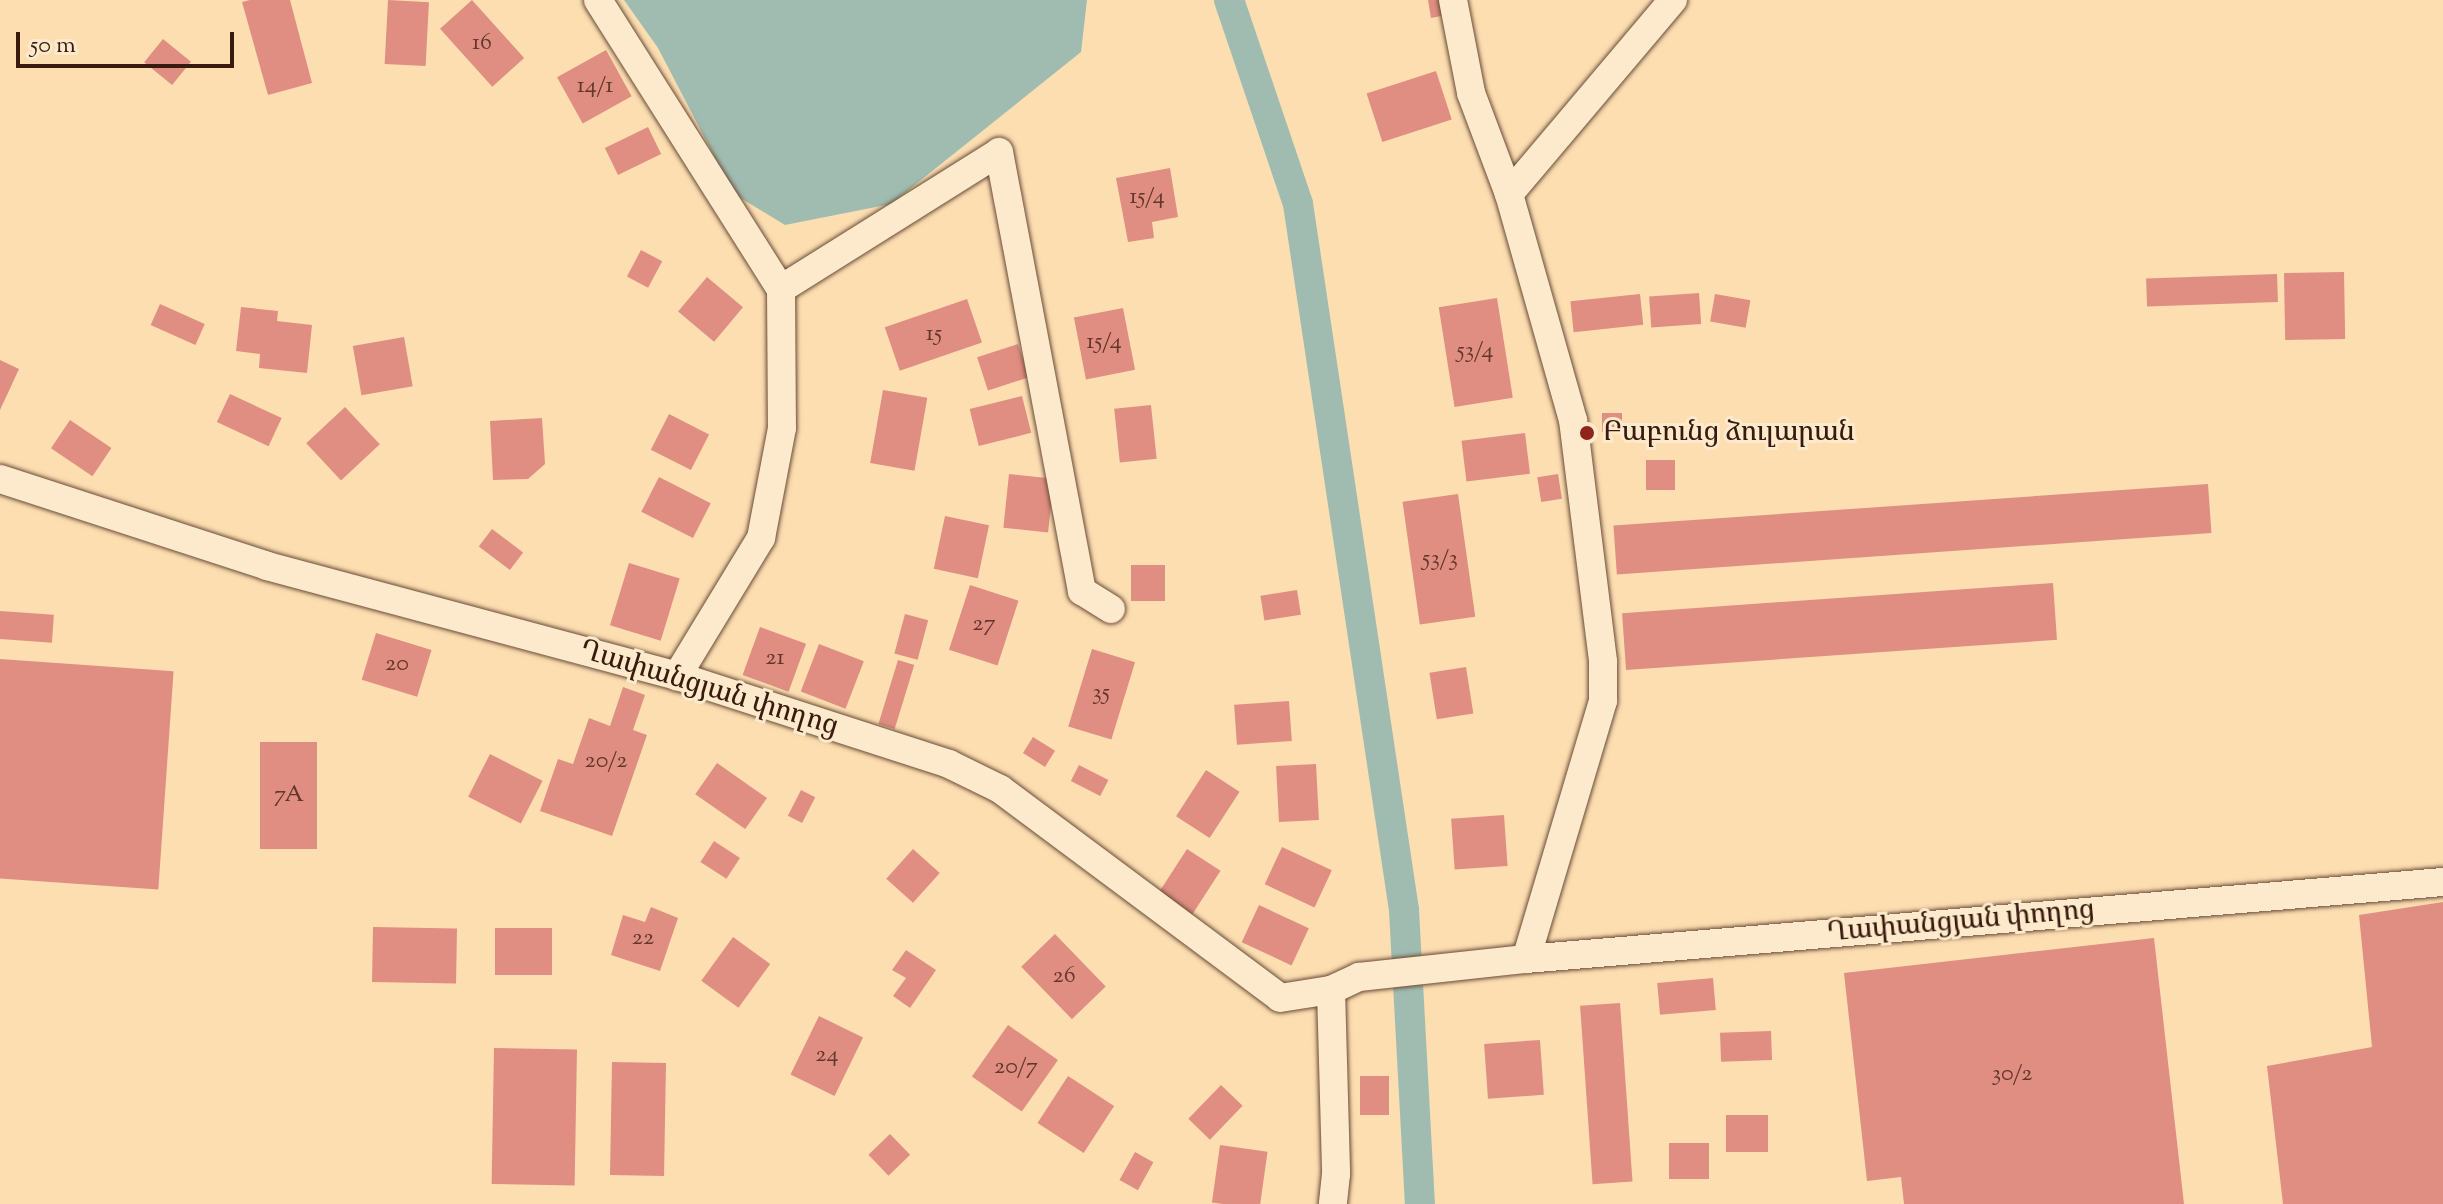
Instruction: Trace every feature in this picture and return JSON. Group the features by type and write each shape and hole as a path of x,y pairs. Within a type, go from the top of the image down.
{"street":[{"path":"598,0 781,289 782,428 761,538 677,676"},
{"path":"1453,0 1471,93 1509,194 1573,420 1603,662 1603,701 1526,959"},
{"path":"1509,194 1673,0"},
{"path":"781,289 999,152 1082,591 1111,609"},
{"name":"Ղափանցյան փողոց","path":"0,479 267,566 677,676 949,764 1000,789 1280,998 1331,990 1359,977 1526,959 2443,882"},
{"path":"1331,990 1336,1174 1333,1204"}],"shaded area":[{"path":"624,0 1087,0 1081,52 891,204 785,225 734,194 658,48"}],"building":[{"path":"290,0 312,83 268,95 242,2"},
{"path":"388,0 429,2 426,66 385,64"},
{"path":"472,0 524,58 492,87 440,29"},
{"path":"1428,0 1444,0 1446,15 1431,18"},
{"path":"163,39 191,62 172,85 144,62"},
{"path":"606,50 632,96 583,124 557,77"},
{"path":"1436,71 1452,120 1382,142 1367,94"},
{"path":"648,127 661,154 618,175 605,148"},
{"path":"1170,168 1178,217 1152,222 1154,238 1128,242 1116,178"},
{"path":"641,250 662,261 648,288 627,276"},
{"path":"2344,272 2345,339 2285,340 2284,273"},
{"path":"2277,274 2278,302 2147,307 2146,279"},
{"path":"707,277 743,307 714,342 678,311"},
{"path":"1699,293 1701,324 1651,327 1649,296"},
{"path":"1640,294 1643,325 1574,332 1570,301"},
{"path":"1715,294 1750,300 1746,328 1710,322"},
{"path":"1497,298 1513,398 1455,407 1439,307"},
{"path":"967,299 982,342 900,371 885,327"},
{"path":"160,304 205,324 195,345 151,325"},
{"path":"241,307 278,311 277,321 312,325 307,373 259,368 260,354 236,351"},
{"path":"1123,308 1135,370 1086,379 1074,318"},
{"path":"404,337 413,386 361,395 353,346"},
{"path":"1018,344 1029,377 988,391 977,357"},
{"path":"0,360 19,369 0,410"},
{"path":"883,390 927,398 914,471 870,463"},
{"path":"230,394 282,418 269,446 217,422"},
{"path":"1022,396 1031,433 979,446 970,409"},
{"path":"1151,405 1157,459 1120,463 1114,409"},
{"path":"345,407 380,444 341,480 306,443"},
{"path":"1602,413 1622,413 1622,432 1602,432"},
{"path":"669,414 709,434 691,470 651,450"},
{"path":"542,418 545,464 528,479 493,480 490,421"},
{"path":"70,420 111,448 92,476 51,448"},
{"path":"1525,433 1530,474 1466,481 1461,441"},
{"path":"1646,460 1675,460 1675,490 1646,490"},
{"path":"1009,474 1054,479 1048,532 1003,528"},
{"path":"1558,474 1562,499 1541,502 1537,477"},
{"path":"659,477 711,503 693,538 641,512"},
{"path":"2208,484 2211,533 1617,574 1613,526"},
{"path":"1458,494 1475,617 1420,625 1403,502"},
{"path":"945,516 989,525 978,578 934,569"},
{"path":"492,529 523,552 510,570 479,547"},
{"path":"629,563 680,578 661,641 610,625"},
{"path":"1131,565 1165,565 1165,601 1131,601"},
{"path":"2053,583 2057,640 1626,670 1622,613"},
{"path":"970,585 1019,601 997,665 949,650"},
{"path":"1297,590 1301,615 1264,620 1260,596"},
{"path":"0,611 54,615 52,643 0,639"},
{"path":"905,614 928,620 918,660 894,654"},
{"path":"760,627 806,644 789,692 743,675"},
{"path":"376,633 431,650 417,697 362,680"},
{"path":"819,644 864,661 846,709 801,692"},
{"path":"1092,649 1135,662 1111,740 1068,726"},
{"path":"0,659 174,671 158,890 0,879"},
{"path":"898,660 914,665 895,729 878,724"},
{"path":"1466,667 1473,713 1437,719 1429,673"},
{"path":"623,687 645,695 633,730 647,735 612,836 540,811 558,759 573,764 589,718 610,726"},
{"path":"1289,701 1292,741 1237,745 1234,705"},
{"path":"1033,737 1055,751 1045,767 1023,753"},
{"path":"260,742 317,742 317,849 260,849"},
{"path":"490,754 543,781 521,824 468,797"},
{"path":"717,763 767,798 745,829 695,794"},
{"path":"1316,764 1319,820 1279,822 1276,766"},
{"path":"1079,765 1108,780 1100,796 1071,781"},
{"path":"1206,770 1240,792 1210,838 1176,816"},
{"path":"801,790 815,797 802,823 788,816"},
{"path":"1504,815 1508,866 1455,870 1451,819"},
{"path":"714,841 740,858 726,879 700,862"},
{"path":"1282,847 1332,870 1315,907 1265,884"},
{"path":"913,849 940,873 913,903 886,879"},
{"path":"1187,849 1221,871 1191,917 1157,895"},
{"path":"2443,902 2443,1204 2283,1204 2267,1066 2372,1047 2359,915"},
{"path":"1259,905 1309,928 1292,965 1242,942"},
{"path":"651,907 678,918 660,971 611,955 623,915 645,922"},
{"path":"373,927 457,928 456,983 372,982"},
{"path":"495,928 552,928 552,975 495,975"},
{"path":"1055,934 1106,987 1072,1019 1021,967"},
{"path":"733,937 770,964 738,1008 701,981"},
{"path":"2154,938 2184,1204 1904,1204 1901,1177 1867,1181 1844,973"},
{"path":"906,950 936,970 910,1008 893,996 906,978 892,970"},
{"path":"1713,978 1716,1010 1660,1015 1657,983"},
{"path":"1620,1003 1632,1182 1593,1184 1580,1006"},
{"path":"819,1016 863,1037 835,1096 791,1074"},
{"path":"1008,1025 1058,1060 1022,1112 972,1077"},
{"path":"1771,1031 1772,1060 1721,1062 1720,1033"},
{"path":"1540,1040 1544,1095 1488,1099 1484,1044"},
{"path":"494,1048 577,1049 575,1185 492,1184"},
{"path":"612,1062 666,1063 664,1176 610,1175"},
{"path":"1068,1076 1114,1106 1084,1153 1038,1123"},
{"path":"1360,1076 1389,1076 1389,1115 1360,1115"},
{"path":"1221,1085 1243,1106 1210,1140 1188,1119"},
{"path":"1726,1115 1768,1115 1768,1152 1726,1152"},
{"path":"890,1134 910,1155 889,1176 868,1155"},
{"path":"1669,1143 1709,1143 1709,1179 1669,1179"},
{"path":"1220,1145 1268,1152 1260,1204 1212,1202"},
{"path":"1135,1152 1153,1162 1138,1190 1119,1180"}],"waterway":[{"path":"1229,0 1298,204 1404,910 1420,1204"}],"place":[{"name":"Բաբունց ձուլարան","path":"1587,433"}]}
